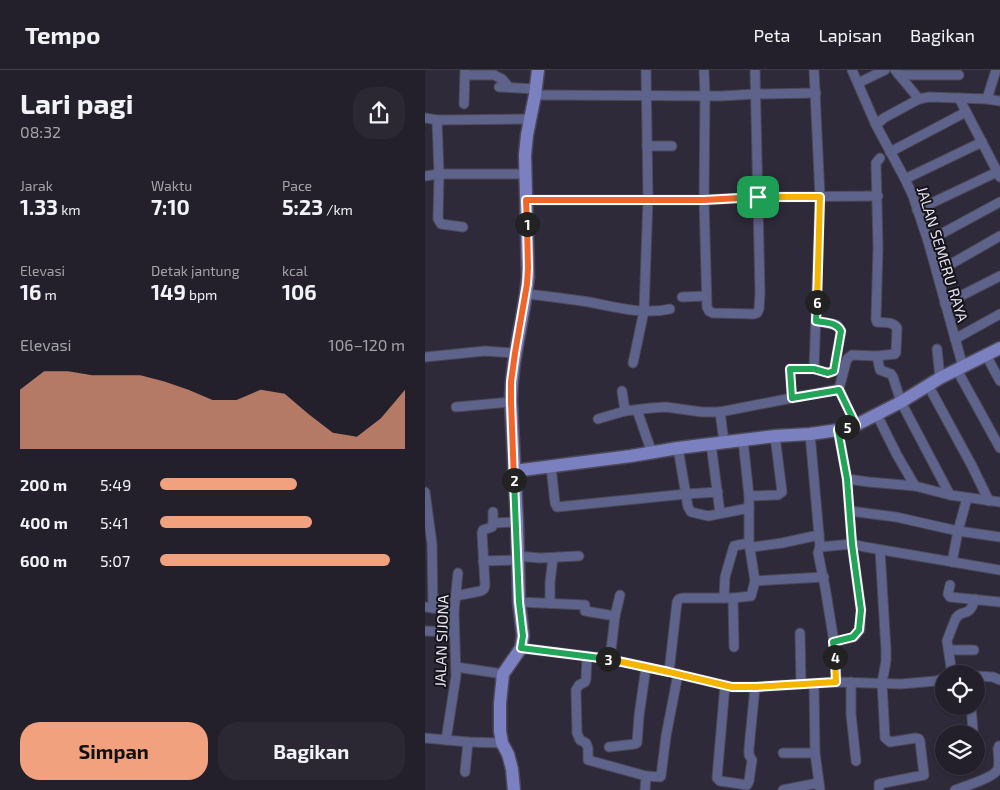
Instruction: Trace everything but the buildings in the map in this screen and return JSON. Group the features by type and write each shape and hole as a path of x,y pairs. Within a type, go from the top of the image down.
{"main road":[{"path":"514,790 512,769 499,731 503,674 521,648 523,636 519,602 511,382 526,294 528,268 525,174 526,142 536,92 538,70"},
{"path":"514,471 724,442 775,436 810,435 838,430 856,425 877,415 940,378 1000,348"}],"street":[{"path":"633,363 644,310 647,199 646,70"},
{"path":"704,70 706,296 707,307 713,314 754,314 759,309 755,70"},
{"path":"814,70 820,197 814,369"},
{"name":"JALAN SEMERU RAYA","path":"852,70 876,125 905,180 917,210 937,272 955,339 960,368 1000,448"},
{"path":"859,83 885,70"},
{"path":"987,99 996,70"},
{"path":"897,72 959,75"},
{"path":"897,72 919,98"},
{"path":"464,104 465,73 494,75 502,79 509,87"},
{"path":"499,87 536,92 646,95 705,96 816,93"},
{"path":"876,125 884,118 919,98 987,99 1000,101"},
{"path":"917,210 999,174 959,98"},
{"path":"890,152 966,112"},
{"path":"425,118 437,120 530,119"},
{"path":"437,120 438,218 441,224 463,227"},
{"path":"905,180 982,142"},
{"path":"647,146 671,146"},
{"path":"856,425 839,390 848,358 852,355 877,356 895,354 896,352 897,328 891,323 877,322 876,319 878,196 876,163 880,158"},
{"path":"425,176 439,174 525,174"},
{"path":"526,200 704,200 758,197 878,196"},
{"path":"928,241 1000,202"},
{"path":"937,272 1000,236"},
{"path":"945,304 1000,276"},
{"path":"526,294 631,310 657,312 670,309"},
{"path":"683,297 706,296"},
{"path":"955,339 1000,314"},
{"path":"792,398 790,369 814,369 828,373 834,371 841,331 837,325 816,321"},
{"path":"937,349 940,378"},
{"path":"425,357 485,351 515,353"},
{"path":"986,355 1000,381"},
{"path":"877,356 879,368 893,377 901,402 950,495"},
{"path":"928,385 989,501"},
{"path":"598,419 625,412 666,407 702,412 720,412 839,390"},
{"path":"622,391 625,412"},
{"path":"456,407 511,402"},
{"path":"637,410 652,452"},
{"path":"720,412 724,442"},
{"path":"877,415 915,486"},
{"path":"833,642 853,637 859,630 861,610 852,544 847,479 838,430"},
{"path":"810,435 820,547 818,553 824,577 833,642 836,682"},
{"path":"749,496 778,495 782,492 775,436"},
{"path":"587,656 586,679 585,682 579,685 577,690 577,733 580,740 586,743 588,759 590,762 647,776 660,777 674,673 677,602 682,598 751,596 755,581 750,545 749,496 743,440"},
{"path":"711,444 720,513"},
{"path":"678,448 688,507 691,512 708,516 749,508"},
{"path":"551,467 557,507 718,492"},
{"path":"847,479 915,486 950,495 1000,502"},
{"path":"425,492 432,544 429,568 429,607 454,611"},
{"path":"952,562 967,498"},
{"path":"850,511 896,517 958,531 1000,537"},
{"path":"493,512 493,523"},
{"path":"455,596 481,591 484,588 483,530 493,523 517,522"},
{"path":"734,647 725,577 734,546 750,545 753,548 819,535"},
{"path":"820,547 852,544 1000,570"},
{"path":"879,790 879,784 924,775 919,738 890,742 885,738 883,683 885,650 880,550"},
{"path":"483,560 579,556"},
{"path":"550,603 553,558"},
{"name":"JALAN SIJONA","path":"446,740 456,676 454,611 458,573"},
{"path":"755,581 824,577"},
{"path":"950,584 949,597 1000,602"},
{"path":"610,659 615,616 620,595"},
{"path":"951,665 948,638 955,620 960,614 970,611 975,599"},
{"path":"519,602 585,605 585,612 615,616"},
{"path":"425,631 454,632"},
{"path":"800,633 801,684"},
{"path":"521,648 610,659 732,687 836,682 901,684 935,681"},
{"path":"949,650 974,650"},
{"path":"456,667 503,674"},
{"path":"609,748 635,744 637,742 646,667"},
{"path":"985,677 1000,680"},
{"path":"851,682 851,714 856,761"},
{"path":"783,790 819,786 815,753 813,684"},
{"path":"725,685 717,778 720,781 747,785 752,760 749,755 749,748 755,687"},
{"path":"425,738 502,743"},
{"path":"465,772 468,742"},
{"path":"955,790 996,772 999,767 998,749 1000,746"},
{"path":"783,754 815,753"},
{"path":"645,790 647,776"}],"route":[{"path":"758,197 820,197 816,321 837,325 841,331 834,371 828,373 814,369 790,369 792,398 839,390 856,425 838,430 847,479 852,544 861,610 859,630 853,637 833,642 835,648 836,682 732,687 610,659 521,648 523,636 519,602 511,382 528,277 526,200 704,200 758,197"}]}
